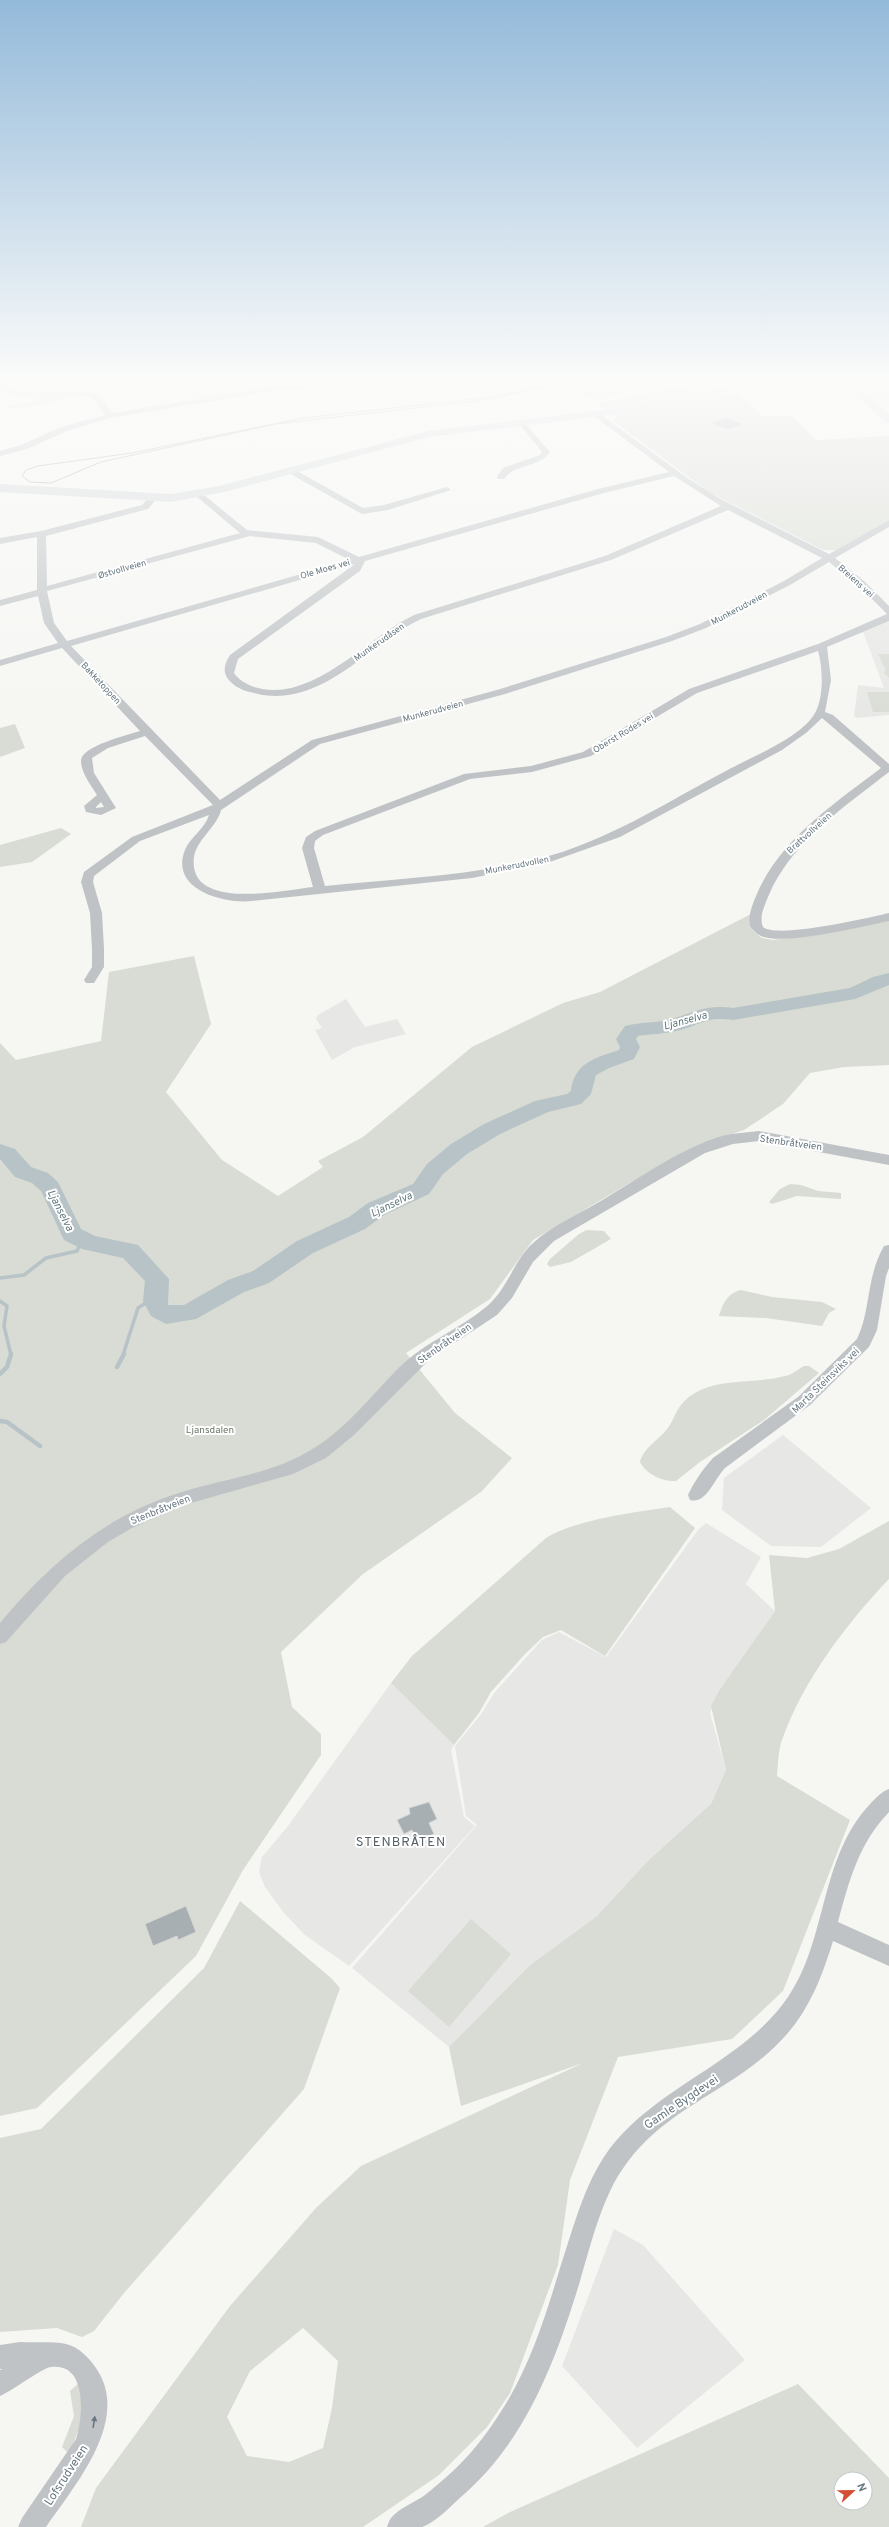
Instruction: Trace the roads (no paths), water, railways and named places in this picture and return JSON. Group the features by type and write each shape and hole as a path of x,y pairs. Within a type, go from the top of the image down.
{"main road":[{"path":"119,495 165,498 191,495"}],"street":[{"path":"200,495 248,534 318,540 360,560"},
{"path":"332,495 357,510 365,512 429,495"},
{"name":"Ole Moes vei","path":"0,663 587,495"},
{"name":"Breiens vei","path":"709,495 727,507 829,558 861,583 889,612"},
{"path":"0,540 41,534 145,507 154,497"},
{"name":"Munkerudåsen","path":"360,560 357,569 234,657 229,666 229,674 232,678 245,688 266,692 302,689 337,673 380,639 410,621 460,603 612,557 727,507"},
{"name":"Munkerudveien","path":"90,980 98,967 98,949 96,913 87,882 90,873 136,839 218,807 302,749 316,742 452,706 669,639 730,614 889,523"},
{"name":"Bakketoppen","path":"41,534 42,590 49,624 64,644 218,807"},
{"name":"Østvollveien","path":"0,603 42,590 248,534"},
{"name":"Oberst Rodes vei","path":"320,890 308,848 310,839 319,833 468,776 532,769 587,754 615,739 670,703 693,691 822,646 889,616"},
{"path":"822,646 825,667 824,690 820,714 829,717 888,768"},
{"name":"Munkerudvollen","path":"218,807 209,827 191,846 190,869 194,878 202,888 215,894 241,898 320,890 529,864 594,844 641,824 766,754 793,737 820,714"},
{"path":"102,796 89,773 86,760 88,756 104,746 147,732"},
{"name":"Brattvollveien","path":"888,768 789,849 776,867 764,892 754,919 755,925 762,931 777,935 875,920 889,916"},
{"name":"Stenbråtveien","path":"0,1636 52,1576 80,1552 107,1533 167,1505 262,1478 296,1466 319,1453 345,1433 424,1354 492,1311 510,1289 531,1254 549,1237 700,1150 731,1139 759,1136 795,1141 889,1160"},
{"name":"Marta Steinsviks vei","path":"696,1496 710,1471 804,1401 862,1343 870,1330 878,1276 889,1250"},
{"name":"Gamle Bygdevei","path":"400,2527 447,2494 464,2478 494,2444 518,2409 548,2348 590,2210 607,2175 621,2151 657,2115 745,2059 777,2030 798,2002 813,1970 827,1928 842,1870 853,1841 875,1811 889,1798"},
{"path":"827,1928 889,1956"},
{"name":"Lofsrudveien","path":"0,2357 20,2354 45,2357 66,2356 80,2366 91,2382 94,2393 95,2416 91,2436 74,2464 31,2527"},
{"name":"Lofsrudveien","path":"0,2384 45,2357"}],"waterway":[{"name":"Ljanselva","path":"0,1151 8,1154 14,1159 23,1172 40,1178 50,1187 72,1234 90,1243 130,1251 157,1279 155,1301 159,1310 166,1315 188,1313 236,1286 261,1277 305,1247 357,1223 376,1209 421,1189 435,1169 459,1149 492,1129 542,1106 574,1099 581,1094 582,1084 589,1070 601,1063 627,1054 630,1047 626,1039 632,1030 675,1025 698,1015 718,1012 733,1014 855,993 880,981 889,979"},
{"path":"0,1278 24,1275 46,1258 77,1251 82,1240"},
{"path":"123,1355 138,1308 155,1297"},
{"path":"0,1301 7,1306 4,1326 11,1354"},
{"path":"0,1374 7,1367 11,1354"},
{"path":"117,1367 124,1354"},
{"path":"0,1421 7,1422 40,1446"}],"district":[{"name":"STENBRÅTEN","path":"401,1841"}],"park label":[{"name":"Ljansdalen","path":"210,1429"}]}
